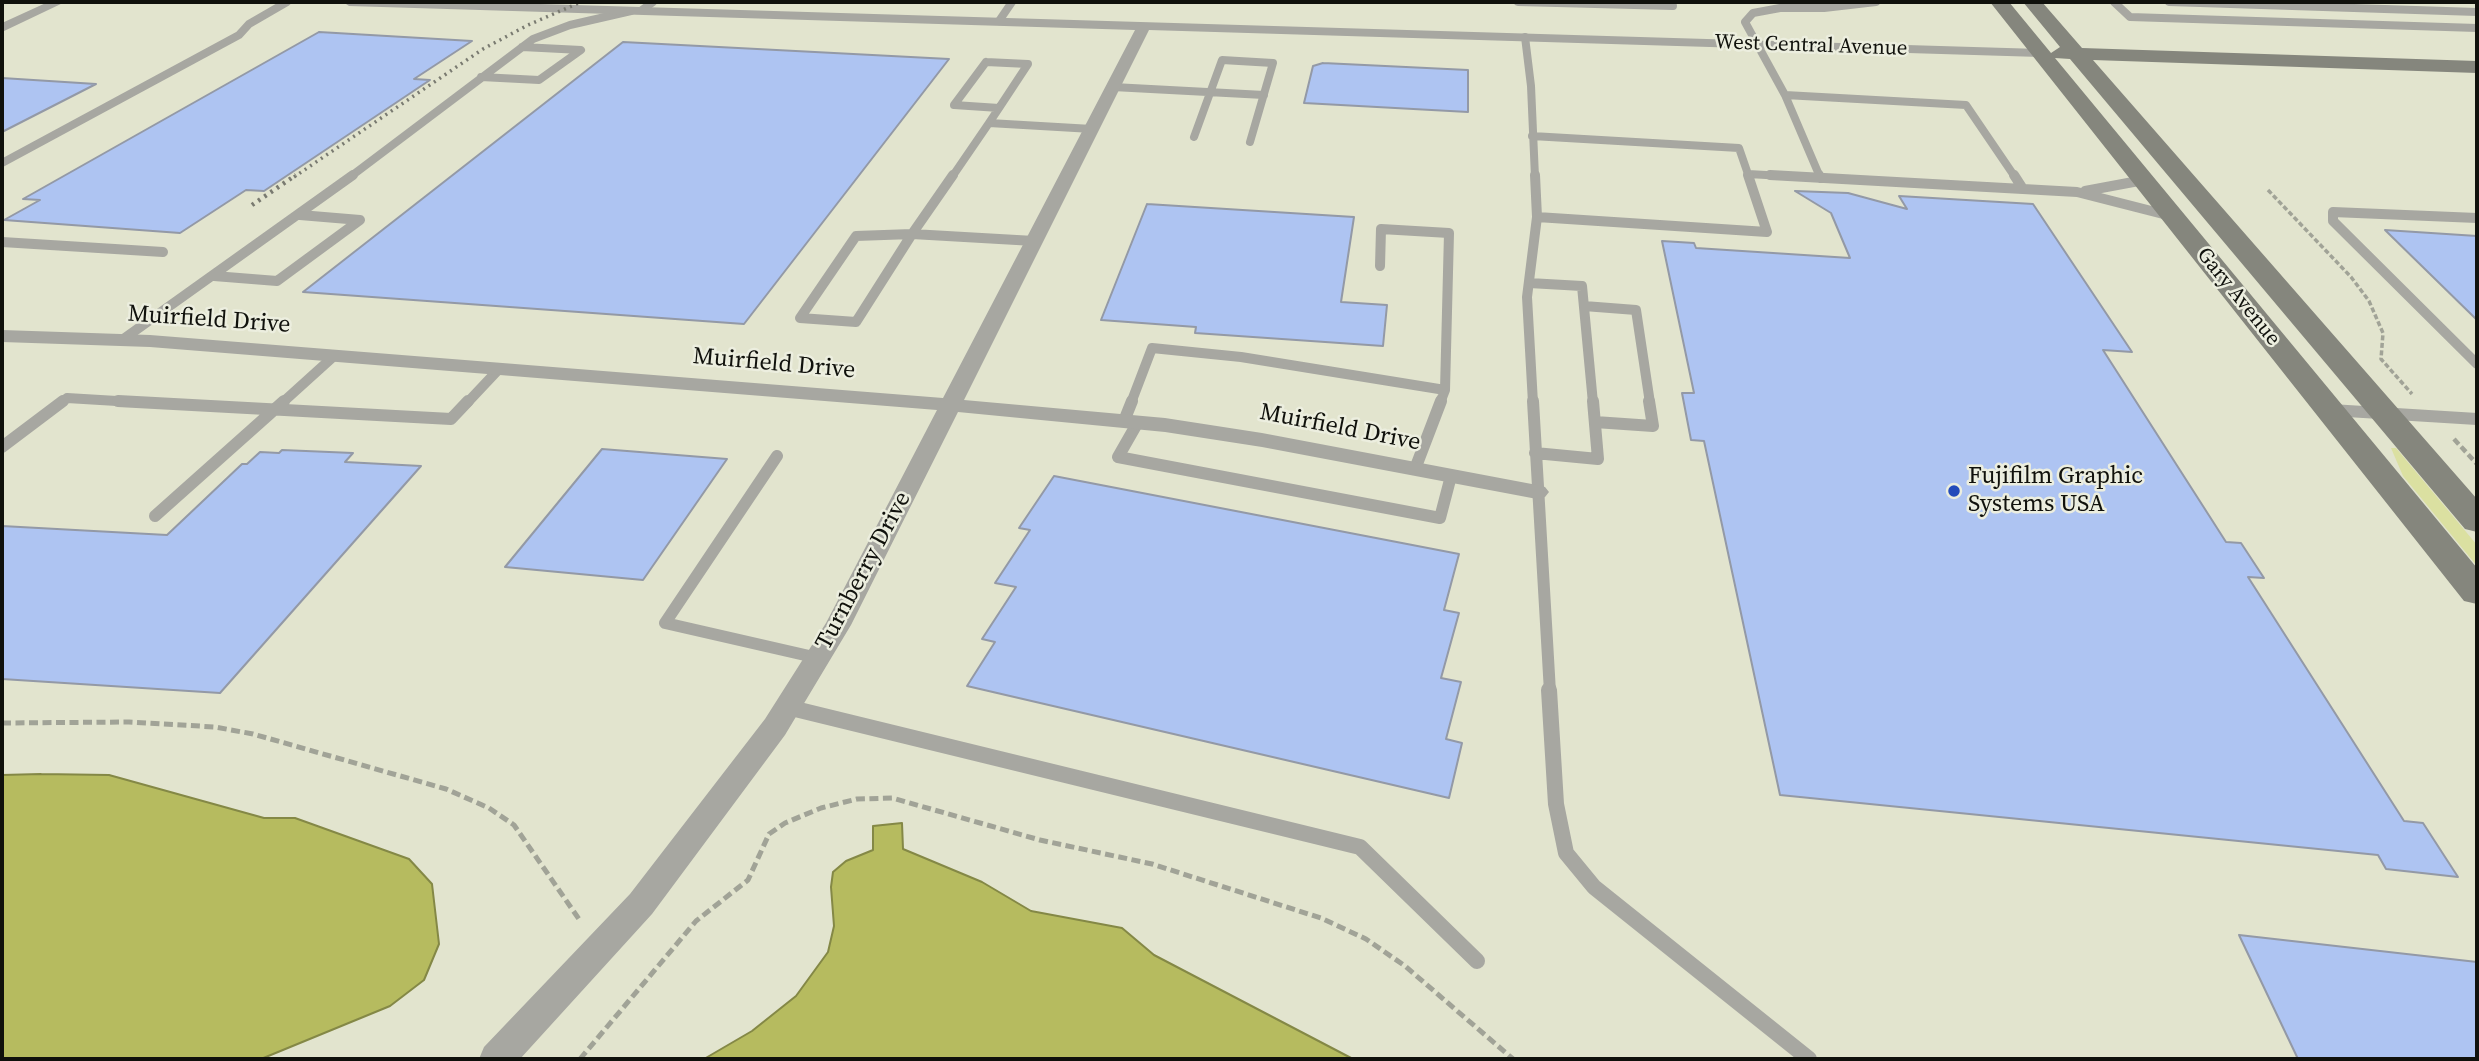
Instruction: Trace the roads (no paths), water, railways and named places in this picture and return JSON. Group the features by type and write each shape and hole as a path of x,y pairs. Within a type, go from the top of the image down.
{"main road":[{"name":"Gary Avenue","path":"1999,2 2477,593"},
{"name":"Gary Avenue","path":"2032,2 2477,521"},
{"name":"West Central Avenue","path":"2040,53 2477,67"}],"street":[{"path":"2,28 58,2"},
{"name":"West Central Avenue","path":"349,2 643,7 1144,26 2040,53"},
{"name":"Turnberry Drive","path":"497,1059 641,904 775,727 838,625 1144,26"},
{"name":"Muirfield Drive","path":"4,338 122,340 1131,421 1262,440 1537,492"}],"lane":[{"path":"2,163 239,35 249,24 287,2"},
{"path":"999,21 1012,2"},
{"path":"1518,2 1673,6"},
{"path":"1820,178 1785,96 1745,22 1753,13 1780,8 1824,8 1876,2"},
{"path":"2114,2 2130,17 2477,27"},
{"path":"2169,2 2477,12"},
{"path":"122,340 300,215 533,39 570,25 643,7"},
{"path":"1525,37 1531,86 1537,218 1527,297 1556,804 1566,853 1594,887 1809,1059"},
{"path":"481,77 539,80 581,50 522,47"},
{"path":"1194,137 1222,60 1273,63 1250,142"},
{"path":"999,108 954,105 986,62 1028,64 1006,97 999,108 989,123 912,234 856,321 800,318 856,236 912,234 1034,241"},
{"path":"1113,87 1264,95"},
{"path":"1785,96 1966,105 2023,189"},
{"path":"989,123 1092,129"},
{"path":"1532,136 1739,148 1767,232 1537,218"},
{"path":"1748,174 2077,192 2173,217"},
{"path":"2077,192 2144,180"},
{"path":"2477,218 2333,212 2333,221 2477,364"},
{"path":"214,276 277,281 360,220 300,215"},
{"path":"1380,266 1381,229 1449,233 1445,390 1415,469"},
{"path":"2,242 163,252"},
{"path":"1529,283 1582,286 1598,459 1535,453"},
{"path":"1584,306 1636,310 1653,426 1594,422"},
{"path":"1445,390 1241,357 1152,348 1118,457 1440,517 1451,477"},
{"path":"155,516 334,356"},
{"path":"2,447 67,398 451,419 499,369"},
{"path":"2329,410 2477,419"},
{"path":"777,456 665,623 818,658"},
{"path":"787,707 1360,847 1477,961"}],"railway":[{"path":"294,177 483,49 528,25 581,2"},
{"path":"252,205 296,175"}],"place":[{"name":"Fujifilm Graphic Systems USA","path":"1954,491"}]}
